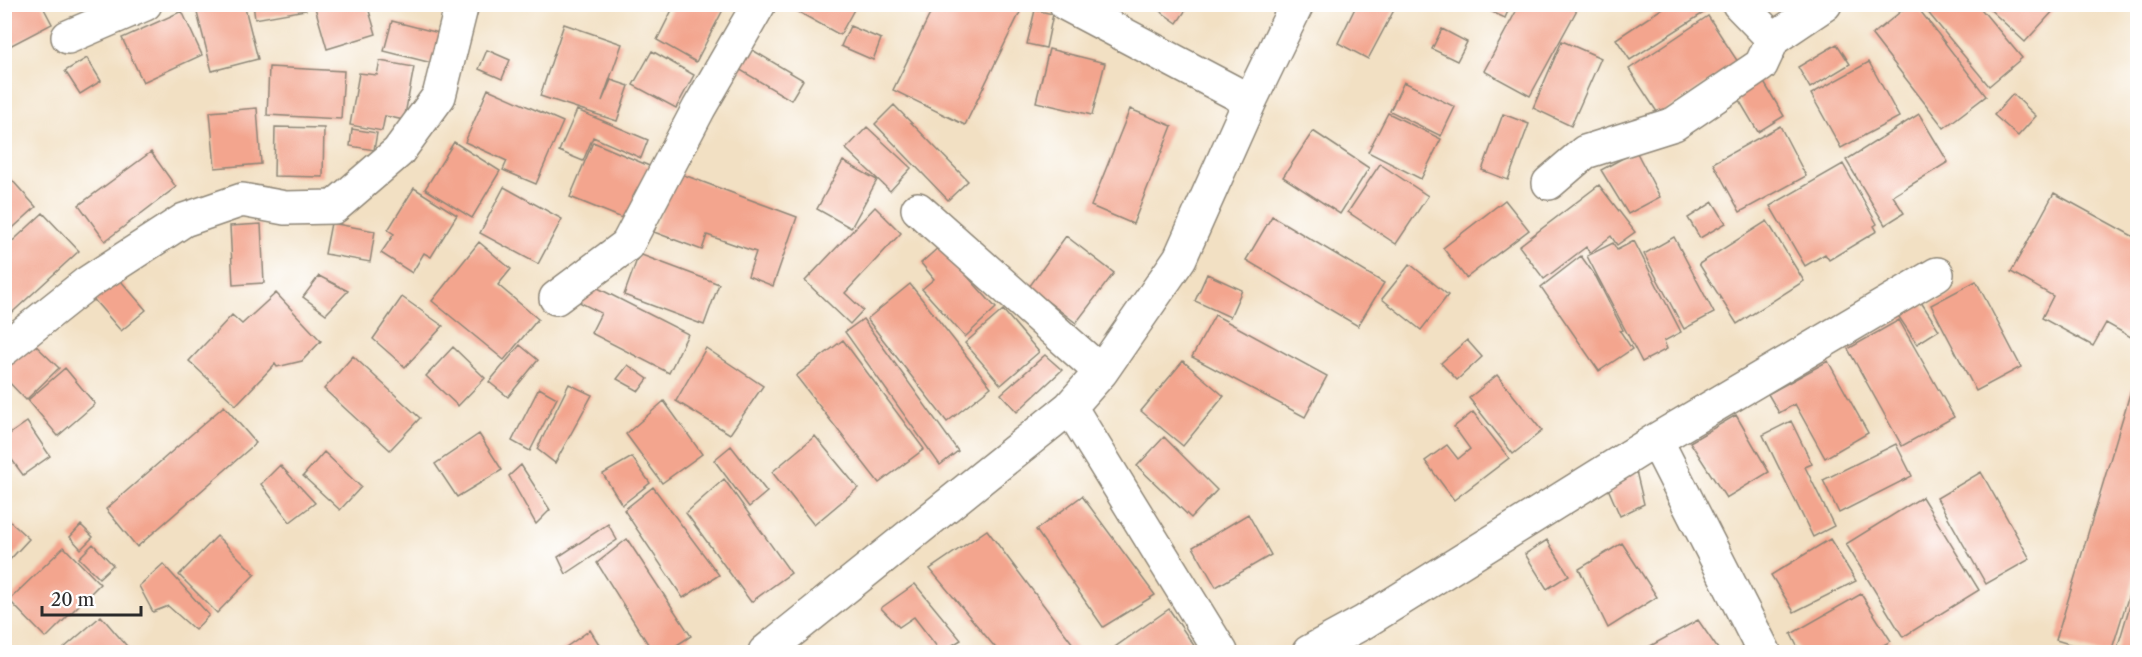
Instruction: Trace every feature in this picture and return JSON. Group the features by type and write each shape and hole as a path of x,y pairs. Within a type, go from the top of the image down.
{"street":[{"path":"68,37 145,4"},
{"path":"4,349 87,283 184,220 242,200 285,208 334,207 398,152 440,96 462,4"},
{"path":"556,298 627,245 699,108 759,4"},
{"path":"1066,4 1250,101"},
{"path":"765,652 1071,407 1101,372 1180,258 1250,101 1297,4"},
{"path":"1739,4 1773,39"},
{"path":"1549,183 1585,152 1674,124 1761,65 1773,39 1825,4"},
{"path":"918,209 1101,372"},
{"path":"1309,652 1364,622 1656,440 1937,274"},
{"path":"1071,407 1221,652"},
{"path":"1656,440 1764,652"}],"building":[{"path":"244,4 258,59 212,71 195,5"},
{"path":"253,4 305,4 306,10 255,19"},
{"path":"314,4 367,4 376,34 327,49"},
{"path":"675,4 726,4 696,62 657,40"},
{"path":"784,4 857,4 840,35"},
{"path":"935,4 1024,4 965,125 893,90"},
{"path":"1150,4 1190,4 1177,23"},
{"path":"1357,4 1384,4 1394,10 1368,59 1338,43"},
{"path":"1492,4 1511,4 1505,18 1490,11"},
{"path":"1520,4 1580,4 1530,96 1484,71"},
{"path":"1669,4 1700,4 1705,12 1630,60 1616,39"},
{"path":"1910,4 1915,4 1986,96 1944,128 1872,35"},
{"path":"1921,4 1977,4 2022,58 1989,86"},
{"path":"1984,4 2050,4 2055,9 2025,42"},
{"path":"4,5 42,5 52,24 4,49"},
{"path":"1035,10 1053,14 1046,48 1027,44"},
{"path":"182,11 202,55 143,82 122,38"},
{"path":"1708,16 1738,62 1659,115 1629,69"},
{"path":"392,21 443,34 436,64 384,51"},
{"path":"564,24 622,44 602,101 611,80 629,86 617,121 540,96"},
{"path":"850,26 881,39 873,60 841,46"},
{"path":"1442,29 1467,42 1457,61 1432,49"},
{"path":"1562,41 1601,58 1571,126 1533,108"},
{"path":"1837,44 1850,64 1810,88 1798,67"},
{"path":"744,45 803,80 791,100 732,65"},
{"path":"1049,49 1105,63 1092,115 1036,102"},
{"path":"487,50 510,60 502,79 479,69"},
{"path":"652,51 694,75 676,108 633,85"},
{"path":"87,58 101,81 80,94 65,71"},
{"path":"380,61 414,67 404,120 385,116 382,131 350,125 359,73 377,75"},
{"path":"1869,62 1899,117 1841,148 1811,94"},
{"path":"269,67 344,71 341,119 267,115"},
{"path":"1762,79 1784,116 1758,132 1736,95"},
{"path":"1404,82 1455,107 1441,136 1390,111"},
{"path":"488,89 563,122 536,184 503,170 507,161 465,142"},
{"path":"2013,94 2036,116 2018,136 1994,115"},
{"path":"894,105 968,181 948,200 875,124"},
{"path":"257,108 261,164 215,168 210,112"},
{"path":"1130,109 1172,126 1133,224 1091,206"},
{"path":"577,110 648,140 641,158 593,137 583,161 559,151"},
{"path":"1388,113 1441,139 1421,179 1368,152"},
{"path":"1503,114 1529,124 1508,180 1482,170"},
{"path":"1919,114 1948,162 1893,196 1904,213 1885,225 1846,160"},
{"path":"1780,126 1806,176 1740,212 1713,163"},
{"path":"275,127 324,128 323,177 274,176"},
{"path":"867,127 911,168 890,191 846,149"},
{"path":"352,129 377,133 374,150 350,146"},
{"path":"1313,131 1369,168 1340,214 1283,177"},
{"path":"454,142 500,171 472,218 425,189"},
{"path":"593,142 654,168 632,222 570,197"},
{"path":"1636,151 1660,197 1628,214 1601,170"},
{"path":"151,152 176,187 105,241 79,205"},
{"path":"843,161 877,180 851,228 817,209"},
{"path":"1380,164 1428,196 1396,244 1348,212"},
{"path":"1843,164 1877,224 1874,226 1877,231 1829,260 1825,254 1805,266 1770,206"},
{"path":"676,172 797,217 773,286 748,276 756,252 707,235 702,250 654,232"},
{"path":"11,179 36,207 4,236 4,184"},
{"path":"1599,185 1635,232 1617,245 1611,236 1590,253 1586,247 1544,279 1519,246"},
{"path":"504,187 562,219 538,264 480,233"},
{"path":"414,188 457,215 431,257 424,253 412,273 381,253 394,234 388,230"},
{"path":"2054,193 2138,239 2138,341 2106,323 2093,346 2042,318 2053,296 2011,272"},
{"path":"1505,200 1529,230 1466,278 1443,248"},
{"path":"1713,202 1726,223 1700,238 1688,218"},
{"path":"875,207 901,233 845,293 863,310 850,324 805,281"},
{"path":"43,213 79,251 4,320 4,249"},
{"path":"1272,216 1384,283 1358,326 1246,260"},
{"path":"1767,221 1804,281 1737,324 1699,264"},
{"path":"331,223 375,231 370,262 325,254"},
{"path":"261,224 264,283 233,285 230,226"},
{"path":"1066,236 1114,273 1076,323 1029,287"},
{"path":"1674,237 1714,313 1684,329 1644,254"},
{"path":"1634,241 1681,332 1664,341 1667,349 1642,362 1587,256 1613,243 1617,250"},
{"path":"479,242 511,269 498,285 538,319 504,360 432,301"},
{"path":"940,246 996,308 965,337 922,289 934,279 921,263"},
{"path":"639,254 719,284 704,325 624,295"},
{"path":"1581,256 1596,277 1623,330 1620,331 1632,349 1599,371 1541,287"},
{"path":"1410,264 1448,295 1421,330 1382,299"},
{"path":"114,273 146,310 121,331 89,294"},
{"path":"1207,274 1242,290 1230,317 1195,301"},
{"path":"319,276 348,291 326,314 303,297"},
{"path":"1976,281 2021,367 1976,391 1931,305"},
{"path":"588,283 688,334 669,373 591,333 601,313 579,302"},
{"path":"910,284 991,387 947,422 867,319"},
{"path":"276,293 321,341 302,361 277,367 275,364 236,405 189,361 232,315 242,324"},
{"path":"402,297 443,326 405,367 373,339"},
{"path":"1919,299 1939,330 1917,344 1897,314"},
{"path":"1003,310 1039,352 1001,385 965,343"},
{"path":"1215,315 1327,376 1305,417 1192,357"},
{"path":"863,319 958,451 940,465 845,332"},
{"path":"1899,320 1954,417 1902,446 1848,349"},
{"path":"30,340 59,368 26,400 4,377 4,362"},
{"path":"843,340 924,449 879,483 796,376"},
{"path":"1467,340 1482,357 1457,380 1441,363"},
{"path":"520,345 538,360 508,397 489,382"},
{"path":"453,347 485,378 458,406 426,376"},
{"path":"706,348 763,386 730,434 676,401"},
{"path":"1045,355 1062,370 1017,412 1001,394"},
{"path":"353,356 420,418 390,450 324,389"},
{"path":"1183,361 1224,396 1183,446 1141,411"},
{"path":"1828,361 1868,433 1825,458 1795,404 1779,413 1768,394"},
{"path":"628,365 648,379 639,391 617,379"},
{"path":"65,368 95,404 58,436 28,400"},
{"path":"1497,375 1542,431 1513,454 1469,398"},
{"path":"569,384 592,395 555,463 537,449"},
{"path":"2132,387 2138,389 2138,566 2111,652 2095,652 2056,640"},
{"path":"539,388 557,398 530,451 512,441"},
{"path":"664,401 702,454 662,483 626,434"},
{"path":"224,406 256,443 137,547 106,509"},
{"path":"1473,412 1509,458 1454,500 1425,461 1447,445 1458,459 1470,449 1454,427"},
{"path":"1736,415 1769,472 1726,498 1690,442"},
{"path":"1791,421 1812,464 1805,467 1834,526 1813,537 1763,435"},
{"path":"27,422 50,456 23,475 4,449 4,438"},
{"path":"479,434 502,470 457,497 435,464"},
{"path":"815,436 858,488 814,525 772,472"},
{"path":"1164,437 1217,490 1191,518 1137,466"},
{"path":"1896,444 1912,476 1839,513 1823,480"},
{"path":"731,446 767,492 749,507 714,460"},
{"path":"324,452 361,487 340,510 303,476"},
{"path":"632,457 650,483 622,505 603,474"},
{"path":"280,465 315,503 290,522 261,484"},
{"path":"521,465 550,510 536,524 509,476"},
{"path":"1636,471 1644,504 1620,516 1607,486"},
{"path":"1981,472 2030,559 1986,584 1937,498"},
{"path":"724,479 791,573 751,602 686,513"},
{"path":"653,487 719,575 683,598 624,510"},
{"path":"1082,496 1155,595 1103,627 1036,530"},
{"path":"1922,497 1979,590 1903,637 1846,544"},
{"path":"1248,514 1271,555 1216,587 1193,547"},
{"path":"4,516 29,539 4,566"},
{"path":"608,524 617,540 566,574 558,557"},
{"path":"81,525 93,537 81,549 70,537"},
{"path":"987,530 1079,652 999,652 930,569"},
{"path":"217,536 255,574 217,613 179,575"},
{"path":"627,539 691,636 666,652 653,652 597,563"},
{"path":"1830,539 1856,581 1794,612 1771,575"},
{"path":"1547,540 1569,575 1547,589 1525,554"},
{"path":"1622,543 1657,597 1608,628 1579,569"},
{"path":"93,544 113,565 99,578 79,558"},
{"path":"64,547 100,584 46,638 9,600"},
{"path":"163,564 209,615 195,630 168,606 153,612 139,586"},
{"path":"2137,582 2138,652 2116,652"},
{"path":"915,584 961,640 941,652 914,617 899,627 881,608"},
{"path":"1861,594 1891,641 1871,652 1800,652 1791,634"},
{"path":"1169,609 1197,650 1193,652 1119,652 1115,647"},
{"path":"101,616 132,652 67,652 64,648"},
{"path":"1698,620 1720,652 1641,651"},
{"path":"590,630 604,652 559,652"}]}
